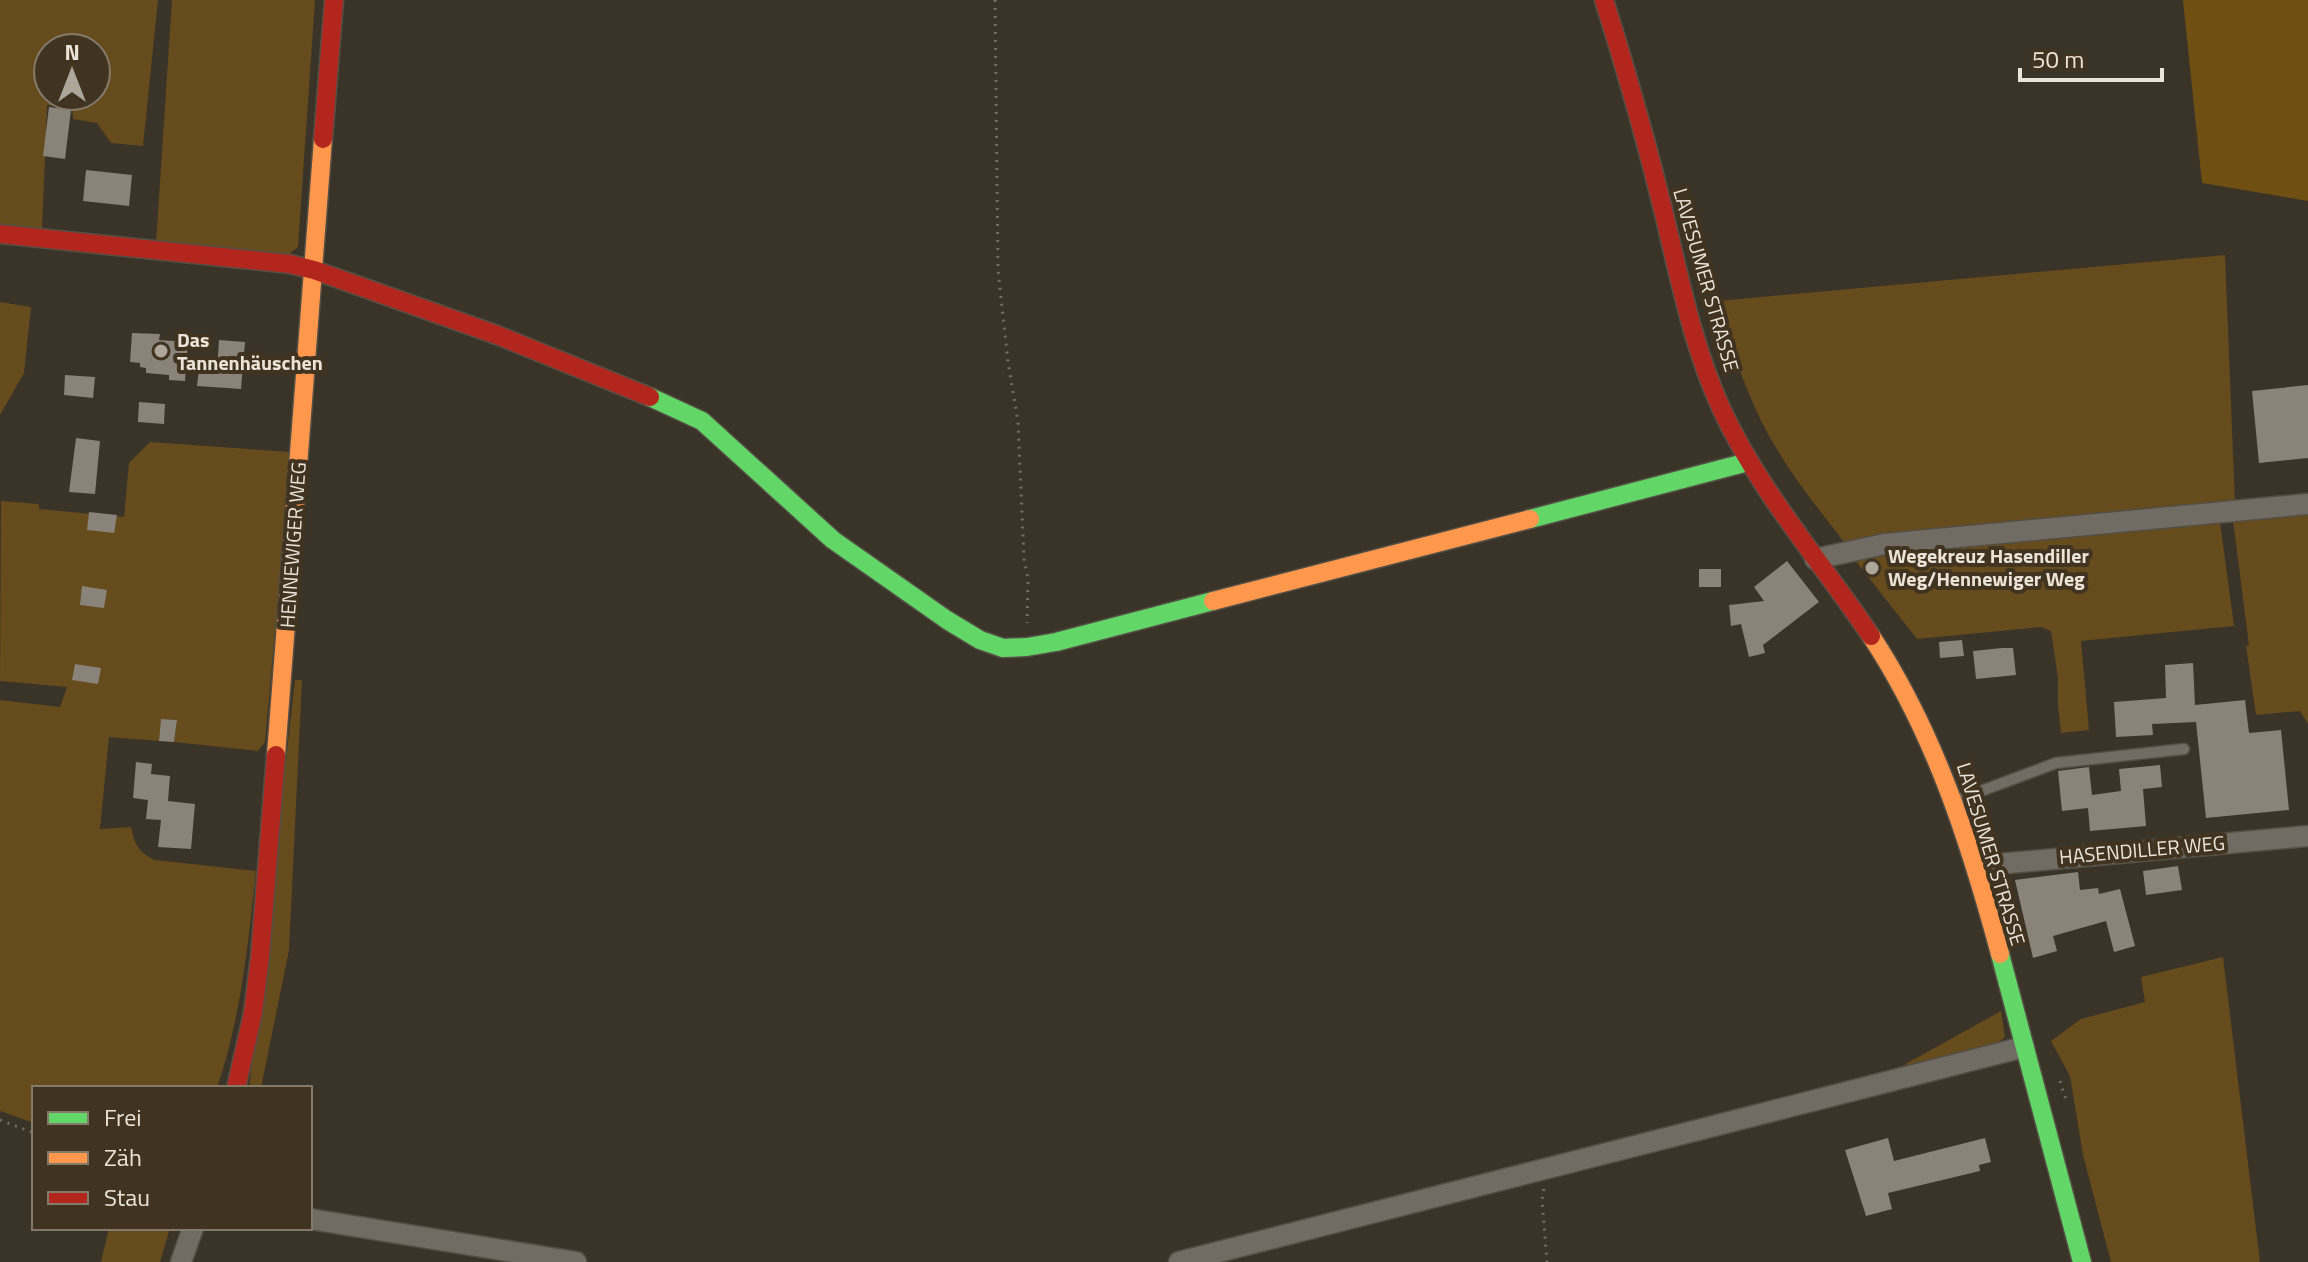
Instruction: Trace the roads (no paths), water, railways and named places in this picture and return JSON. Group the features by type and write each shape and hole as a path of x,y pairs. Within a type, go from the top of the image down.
{"street":[{"name":"HENNEWIGER WEG","path":"236,1086 253,1013 260,957 334,0"},
{"name":"LAVESUMER STRASSE","path":"1604,0 1655,181 1690,321 1720,407 1748,462 1876,644 1928,736 1955,801 1976,866 2082,1262"},
{"path":"0,234 290,264 497,335 642,393 702,421 735,447 833,540 893,585 980,640 1003,648 1027,647 1748,462"},
{"path":"1815,559 1885,544 2308,504"},
{"name":"HASENDILLER WEG","path":"1976,866 2308,836"},
{"path":"1179,1262 2024,1047"},
{"path":"312,1219 576,1262"},
{"path":"181,1262 192,1230"}],"lane":[{"path":"1955,801 2056,763 2184,749"}],"place":[{"name":"Das Tannenhäuschen","path":"161,351"},
{"name":"Wegekreuz Hasendiller Weg/Hennewiger Weg","path":"1872,568"}]}
